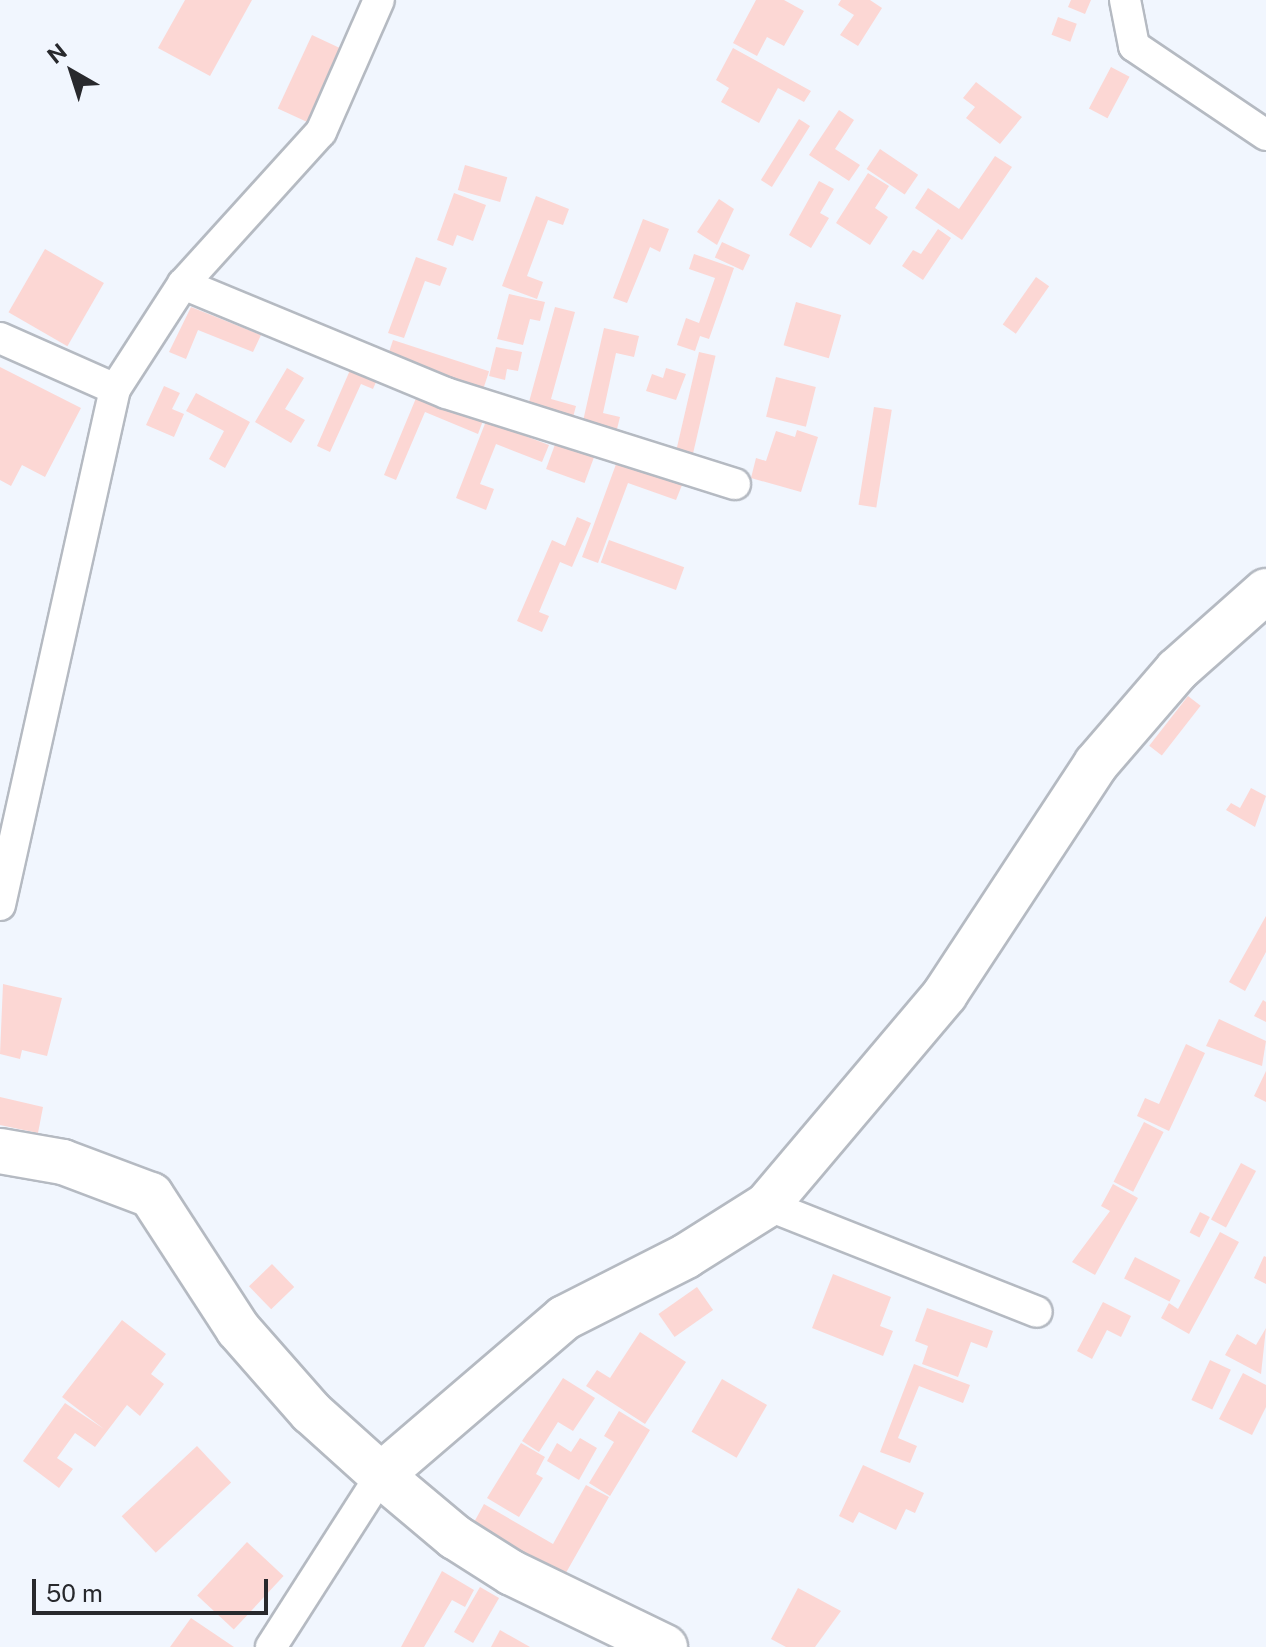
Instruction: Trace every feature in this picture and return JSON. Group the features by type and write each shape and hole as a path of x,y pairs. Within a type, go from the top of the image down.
{"street":[{"path":"0,905 115,389 183,284 321,132 379,0"},
{"path":"1125,0 1134,46 1266,135"},
{"path":"183,284 446,393 735,484"},
{"path":"0,338 115,389"},
{"path":"271,1647 381,1475 564,1318 686,1256 767,1205 945,994 1096,764 1177,670 1266,591"},
{"path":"0,1151 63,1162 151,1195 238,1329 311,1412 381,1475 455,1537 512,1573 665,1647"},
{"path":"767,1205 1037,1312"}],"building":[{"path":"185,0 252,0 210,76 158,48"},
{"path":"756,0 784,0 804,11 784,46 767,37 757,56 733,43"},
{"path":"841,0 870,0 882,8 858,46 840,35 854,15 838,5"},
{"path":"1071,0 1091,0 1085,14 1068,7"},
{"path":"1058,17 1077,24 1070,42 1052,35"},
{"path":"312,35 342,49 308,122 278,108"},
{"path":"733,48 811,91 804,102 778,88 759,123 721,102 729,88 716,80"},
{"path":"1111,67 1130,77 1107,118 1089,108"},
{"path":"976,82 1022,117 1000,144 966,118 975,107 963,98"},
{"path":"839,110 854,120 835,149 860,165 849,181 809,155"},
{"path":"799,119 810,126 772,187 761,180"},
{"path":"880,149 918,175 905,195 867,169"},
{"path":"995,156 1012,167 962,240 915,208 928,188 959,209"},
{"path":"465,165 507,177 500,202 458,190"},
{"path":"868,173 889,186 875,208 888,217 870,245 836,223"},
{"path":"819,181 834,189 820,213 829,218 811,248 789,235"},
{"path":"454,193 486,205 473,241 457,235 453,246 437,240"},
{"path":"536,196 569,209 563,225 548,220 527,276 543,282 537,299 502,286"},
{"path":"719,199 734,209 717,245 697,232"},
{"path":"643,219 669,229 660,252 650,247 627,303 613,298"},
{"path":"938,229 951,238 923,280 902,266 913,250 921,254"},
{"path":"722,242 750,255 743,271 715,257"},
{"path":"45,249 104,283 67,346 9,312"},
{"path":"694,254 734,268 709,339 700,336 695,351 677,345 686,318 699,323 715,278 689,269"},
{"path":"416,257 447,268 440,286 425,281 404,338 388,333"},
{"path":"1036,277 1049,286 1016,334 1003,325"},
{"path":"509,294 545,302 540,321 530,319 523,345 497,339"},
{"path":"796,302 841,315 829,358 784,345"},
{"path":"191,307 261,335 253,352 198,330 186,359 169,352"},
{"path":"555,307 575,312 551,399 576,406 571,425 526,413"},
{"path":"604,328 639,336 634,357 616,353 603,413 620,417 615,437 581,430"},
{"path":"393,340 489,371 482,394 386,363"},
{"path":"496,347 522,352 518,371 507,369 505,380 489,376"},
{"path":"699,352 716,356 692,458 675,454"},
{"path":"354,361 380,373 373,389 361,384 330,452 317,446"},
{"path":"0,367 81,408 45,477 22,465 11,486 0,480"},
{"path":"287,368 304,378 285,409 305,420 291,443 255,422"},
{"path":"666,368 686,374 676,400 646,391 652,374 663,378"},
{"path":"776,377 816,387 806,427 766,417"},
{"path":"164,386 180,393 172,409 184,414 174,437 146,425"},
{"path":"419,391 484,418 478,434 425,412 396,480 384,475"},
{"path":"196,393 250,422 225,468 209,459 224,431 186,411"},
{"path":"874,407 892,410 876,508 859,505"},
{"path":"486,421 549,445 542,462 496,444 480,484 494,489 486,510 456,498"},
{"path":"797,430 818,437 801,492 751,478 756,458 766,461 776,431 795,437"},
{"path":"557,439 596,453 585,483 546,469"},
{"path":"619,456 684,480 676,500 628,483 598,563 582,557"},
{"path":"577,517 591,523 572,567 560,562 539,612 549,616 542,632 517,621 552,540 565,546"},
{"path":"609,540 684,567 676,590 601,563"},
{"path":"1188,696 1201,706 1162,755 1149,746"},
{"path":"1251,788 1266,796 1255,827 1226,810 1231,803 1240,808"},
{"path":"1266,916 1266,952 1245,991 1229,982"},
{"path":"3,984 62,998 47,1056 22,1050 20,1059 0,1054"},
{"path":"1263,1000 1266,1002 1266,1022 1254,1016"},
{"path":"1219,1019 1266,1041 1262,1066 1206,1046"},
{"path":"1186,1044 1205,1053 1169,1131 1137,1116 1145,1098 1159,1104"},
{"path":"1266,1071 1266,1102 1254,1096"},
{"path":"0,1097 43,1107 38,1133 0,1125"},
{"path":"1144,1122 1164,1132 1133,1192 1114,1182"},
{"path":"1241,1163 1256,1171 1226,1227 1211,1220"},
{"path":"1113,1184 1138,1198 1095,1275 1072,1262 1110,1211 1101,1206"},
{"path":"1200,1212 1210,1217 1199,1237 1190,1232"},
{"path":"1220,1232 1239,1242 1189,1334 1161,1318 1169,1303 1178,1309"},
{"path":"1135,1257 1180,1280 1170,1302 1124,1278"},
{"path":"1266,1257 1266,1284 1254,1278"},
{"path":"272,1264 294,1287 271,1309 249,1286"},
{"path":"833,1274 891,1297 880,1326 893,1331 883,1356 812,1328"},
{"path":"697,1287 713,1310 675,1337 658,1314"},
{"path":"1103,1302 1131,1316 1121,1337 1107,1330 1092,1359 1077,1351"},
{"path":"927,1308 993,1331 987,1348 971,1342 958,1377 922,1364 928,1346 915,1341"},
{"path":"122,1320 166,1354 151,1374 164,1384 140,1416 127,1405 95,1447 75,1433 57,1458 73,1469 59,1488 23,1461 65,1403 104,1429 62,1397"},
{"path":"1266,1328 1261,1374 1225,1355 1237,1334 1256,1345"},
{"path":"640,1332 686,1362 645,1424 586,1386 597,1370 610,1378"},
{"path":"1210,1360 1231,1370 1212,1410 1191,1400"},
{"path":"914,1364 970,1385 963,1403 919,1386 898,1438 917,1446 910,1463 880,1452"},
{"path":"1243,1373 1266,1385 1266,1407 1252,1435 1219,1419"},
{"path":"563,1378 595,1398 573,1431 558,1422 539,1452 522,1441"},
{"path":"722,1379 767,1405 737,1458 692,1432"},
{"path":"619,1411 650,1430 610,1496 589,1483 614,1442 604,1436"},
{"path":"580,1438 597,1448 579,1480 547,1461 557,1443 571,1452"},
{"path":"521,1443 545,1457 536,1474 543,1478 519,1517 487,1498"},
{"path":"197,1446 231,1483 156,1553 122,1516"},
{"path":"863,1465 924,1493 915,1513 906,1509 896,1530 859,1512 853,1523 839,1516"},
{"path":"586,1485 609,1497 563,1578 472,1526 484,1504 553,1544"},
{"path":"247,1542 284,1576 234,1629 197,1595"},
{"path":"442,1571 474,1590 465,1607 452,1600 424,1647 401,1647"},
{"path":"480,1587 499,1598 473,1643 454,1632"},
{"path":"798,1588 841,1611 815,1647 786,1647 771,1639"},
{"path":"191,1618 234,1647 170,1647"},
{"path":"500,1630 530,1647 491,1647"}]}
